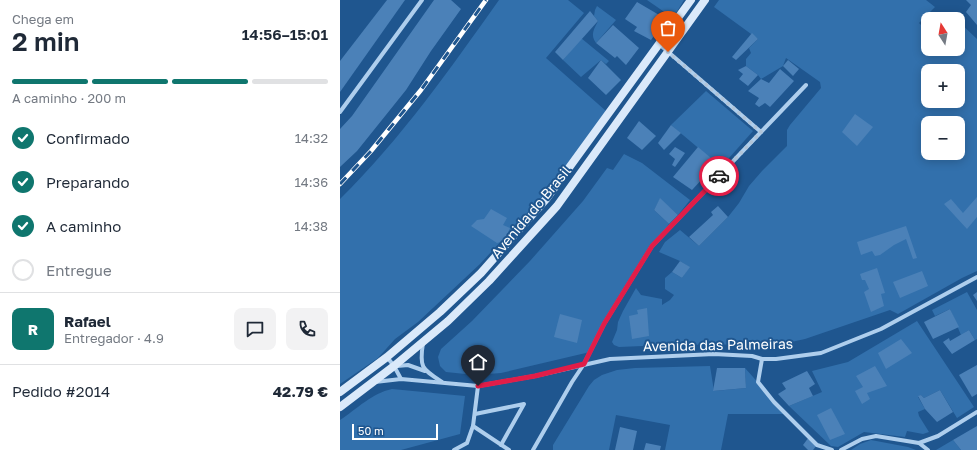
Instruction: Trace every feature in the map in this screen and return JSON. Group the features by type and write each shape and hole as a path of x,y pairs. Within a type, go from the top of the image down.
{"main road":[{"name":"Avenida do Brasil","path":"340,392 387,357 440,312 481,273 547,198 691,0"},
{"name":"Avenida do Brasil","path":"340,407 373,383 448,321 489,281 557,206 705,0"}],"street":[{"path":"340,112 422,0"},
{"path":"659,44 761,132"},
{"path":"533,450 584,364 604,324 652,246 806,85"},
{"name":"Avenida das Palmeiras","path":"373,383 400,379 478,386 535,376 610,359 714,354 776,359 821,353 881,329 977,278"},
{"path":"423,342 421,358 425,371"},
{"path":"387,357 394,366 400,379"},
{"path":"762,359 758,382 774,402 817,445 832,450"},
{"name":"Avenida das Palmeiras","path":"394,366 408,365 425,371 444,383"},
{"path":"454,450 467,443 473,426 478,386"},
{"path":"475,414 524,404 501,445"},
{"path":"919,443 938,436 977,412"},
{"path":"473,426 509,450"},
{"path":"841,450 862,439 876,436 919,443 928,450"}],"shaded area":[{"path":"499,0 568,0 584,13 546,58 606,111 551,187 480,264 418,322 395,339 378,358 340,384 340,199 384,152 424,103"},
{"path":"647,0 684,0 673,18"},
{"path":"719,0 926,0 935,7 930,12 921,12 921,21 919,23 921,25 921,56 965,56 965,28 977,39 977,271 898,314 890,310 805,339 782,344 619,347 614,345 612,342 617,330 618,322 636,288 641,295 662,299 662,305 670,300 674,295 665,289 665,278 672,272 682,278 689,267 680,261 659,252 665,242 680,230 699,246 728,217 739,203 749,186 787,146 787,130 821,88 820,82 786,58 783,66 761,79 746,66 746,59 751,53 749,48 758,39 714,7"},
{"path":"597,6 616,20 596,43 593,35 598,21 594,16"},
{"path":"581,38 609,61 606,64 601,60 581,77 563,60"},
{"path":"706,91 753,131 721,167 671,125"},
{"path":"624,154 642,163 690,200 678,215 660,199 654,210 669,224 647,254 627,286 590,352 501,373 475,375 446,372 440,366 438,357 441,349 472,321 530,261 583,201 607,168 613,170"},
{"path":"967,292 977,310 977,339 975,340 969,330 961,335 950,309 935,316 932,310"},
{"path":"917,321 974,407 957,418 940,390 924,398 921,395 918,397 925,409 918,412 929,432 923,434 907,431 905,437 864,432 838,447 831,446 789,406 822,392 812,371 848,362"},
{"path":"710,366 714,391 746,388 745,368 786,414 728,414 721,450 665,450 670,425 616,415 609,450 553,450 553,445 589,386 594,380 602,375 617,370 635,368"},
{"path":"392,389 465,396 460,434 401,450 340,450 340,420 371,398"},
{"path":"871,440 916,450 851,450 860,444"},
{"path":"953,440 961,450 936,450"}],"building":[{"path":"387,0 405,0 340,92 340,61"},
{"path":"434,0 451,0 461,9 431,51 406,90 357,151 340,167 340,129 352,116"},
{"path":"966,0 977,0 977,25 966,12 971,5"},
{"path":"637,2 666,19 651,40 634,31 637,27 625,19"},
{"path":"590,11 598,21 563,60 555,52"},
{"path":"613,25 639,48 626,65 617,56 615,58 596,43"},
{"path":"752,33 758,39 736,60 732,57"},
{"path":"601,60 621,80 606,95 588,78"},
{"path":"788,60 799,69 793,76 783,66"},
{"path":"746,66 758,75 748,86 739,79 743,74 738,70"},
{"path":"780,69 794,81 770,107 765,103 759,107 755,104 759,98 748,91 761,79 769,83"},
{"path":"855,114 873,127 857,146 842,132"},
{"path":"639,121 656,136 642,150 627,138"},
{"path":"671,125 681,133 664,150 658,143"},
{"path":"675,147 685,153 675,167 672,165 675,159 669,154"},
{"path":"698,147 717,163 692,190 673,177"},
{"path":"977,197 977,217 967,229 944,204 951,199 963,213"},
{"path":"660,198 678,215 669,224 654,210"},
{"path":"718,206 728,217 699,246 689,237 713,215 711,212"},
{"path":"491,209 507,218 503,225 510,228 507,235 501,242 497,243 471,226 477,220 484,219"},
{"path":"906,226 917,258 913,259 906,239 880,255 875,256 872,251 861,255 857,242"},
{"path":"680,261 690,267 682,278 672,272"},
{"path":"877,268 885,293 881,294 884,306 871,312 864,292 869,289 865,280 862,280 860,274"},
{"path":"922,271 928,286 900,298 893,282"},
{"path":"977,292 977,301 973,295"},
{"path":"647,308 649,336 632,339 629,316 638,314 637,310"},
{"path":"950,309 959,327 933,339 924,322"},
{"path":"560,314 582,320 577,343 554,337"},
{"path":"969,330 975,340 952,354 943,342 949,338 950,341"},
{"path":"901,339 912,353 886,369 878,353"},
{"path":"977,365 977,394 972,397 959,375"},
{"path":"875,366 887,386 867,393 870,399 862,404 855,391 863,387 856,376"},
{"path":"717,368 745,368 746,388 713,391"},
{"path":"807,371 815,384 809,388 813,396 789,406 778,394 786,389 782,383"},
{"path":"940,390 953,412 937,422 925,409 918,396 921,395 924,398"},
{"path":"831,408 845,434 830,440 817,415"},
{"path":"977,426 977,450 961,450 953,440"},
{"path":"620,427 637,431 633,450 615,450"},
{"path":"809,437 817,445 813,450 808,450 803,445"},
{"path":"646,443 661,446 660,450 644,450"}],"railway":[{"path":"340,184 371,151 421,90 486,0"}],"way so far":[{"path":"668,52 761,132 719,176"}],"route":[{"path":"478,386 535,376 584,364 604,324 652,246 719,176"}]}
